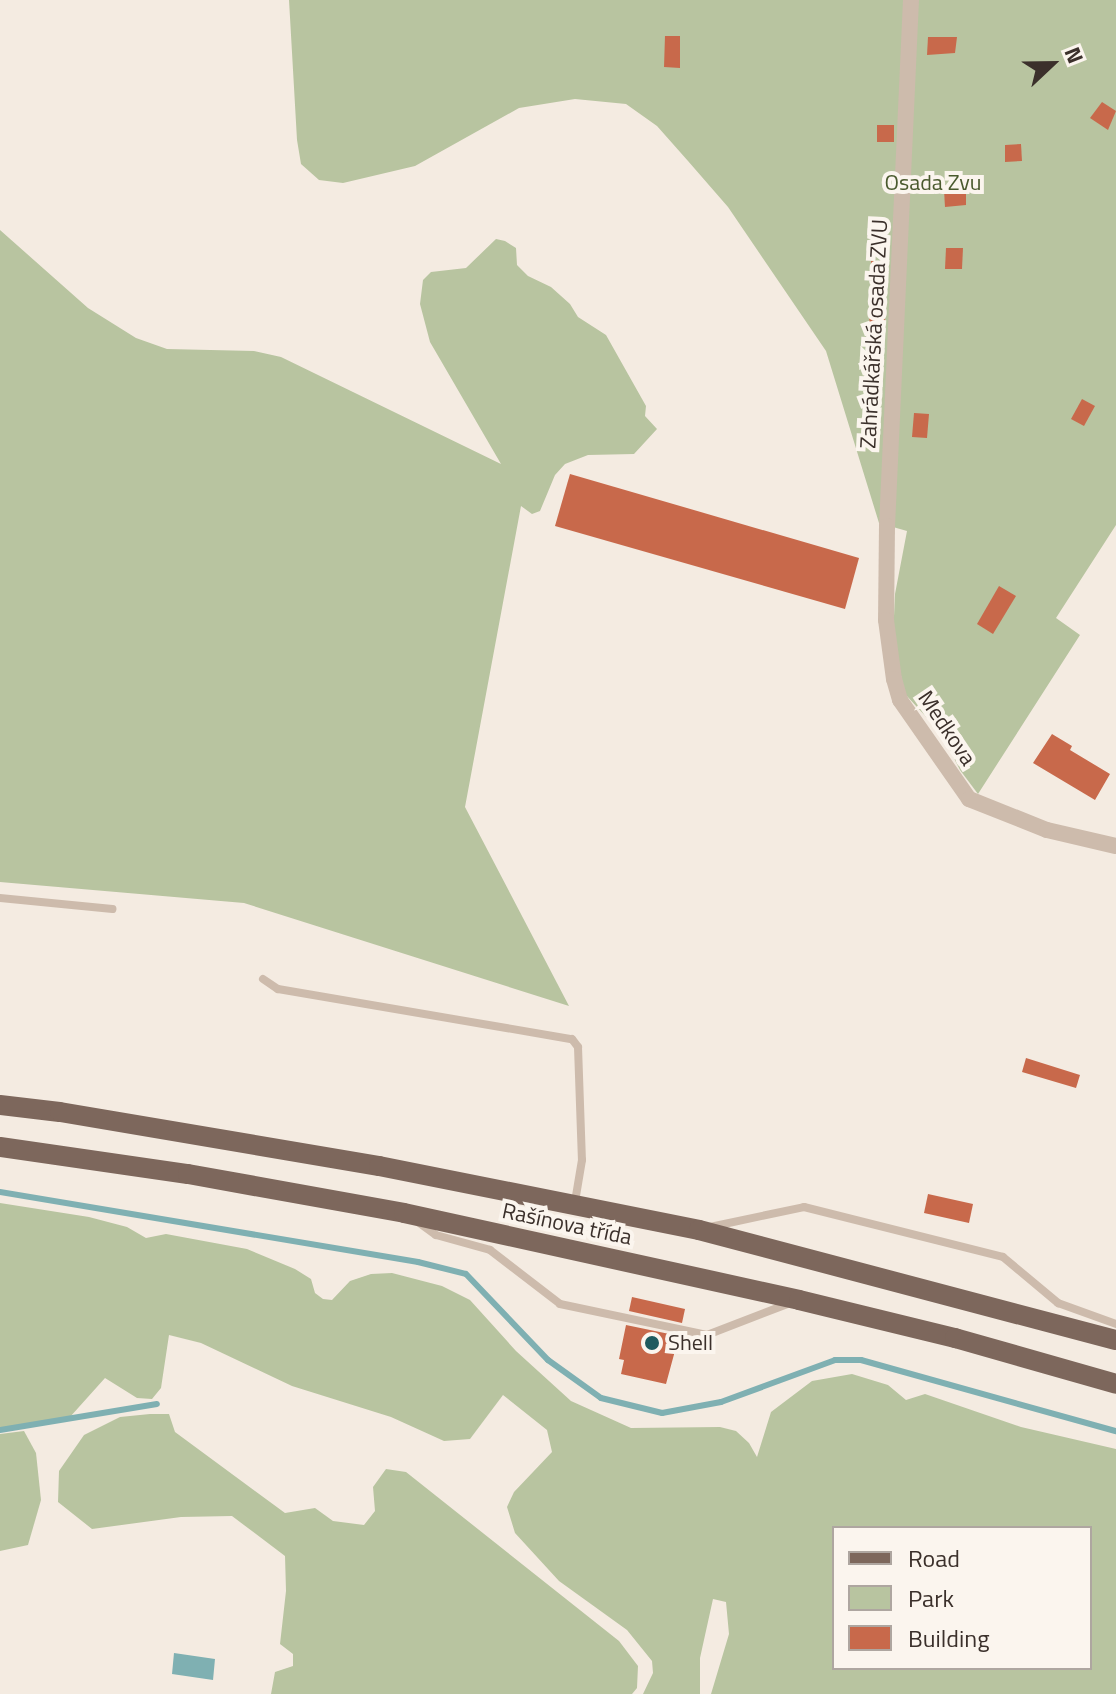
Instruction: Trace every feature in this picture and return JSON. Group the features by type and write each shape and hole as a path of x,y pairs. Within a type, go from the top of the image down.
{"main road":[{"name":"Rašínova třída","path":"0,1105 379,1166 699,1230 1116,1340"},
{"name":"Rašínova třída","path":"0,1147 188,1174 404,1213 799,1300 1116,1384"}],"street":[{"name":"Zahrádkářská osada ZVU","path":"887,526 911,0"},
{"name":"Medkova","path":"887,526 886,620 900,700 969,799 1047,830 1116,846"}],"lane":[{"path":"0,898 112,909"},
{"path":"263,979 278,989 572,1039 578,1047 582,1160 575,1205"},
{"path":"699,1230 804,1207 1003,1257 1058,1303 1116,1324"},
{"path":"404,1213 436,1235 490,1250 560,1304 707,1335 799,1300"}],"green space":[{"name":"Osada Zvu","path":"289,0 1116,0 1116,525 1056,618 1080,635 978,794 960,770 941,733 905,694 893,638 895,594 907,531 879,523 826,351 728,207 657,126 626,104 575,99 519,108 415,166 343,183 319,180 301,164 297,140"},
{"path":"0,230 88,308 136,338 167,349 254,351 281,357 501,464 430,342 420,304 423,280 431,272 466,268 496,239 505,241 516,248 517,265 528,276 551,287 570,304 578,317 606,335 646,406 645,416 657,429 634,454 588,455 565,464 555,475 540,511 532,514 521,506 465,807 569,1006 244,903 0,882"},
{"path":"0,1203 89,1217 127,1227 146,1238 166,1234 247,1249 311,1279 315,1293 323,1299 332,1300 350,1281 371,1274 392,1273 442,1286 470,1300 516,1351 571,1401 631,1428 720,1427 736,1431 749,1443 757,1457 771,1412 812,1381 852,1374 888,1385 906,1400 925,1394 1021,1427 1116,1449 1116,1694 711,1694 729,1634 726,1602 713,1599 700,1658 700,1694 643,1694 653,1673 652,1661 627,1630 559,1581 515,1533 507,1507 514,1492 552,1452 547,1430 503,1395 470,1439 444,1441 391,1417 292,1386 201,1343 169,1335 161,1388 152,1399 137,1398 105,1378 70,1417 0,1429"},
{"path":"169,1414 175,1432 285,1513 315,1508 333,1521 364,1525 375,1511 373,1487 386,1469 406,1472 619,1641 638,1666 637,1688 632,1694 271,1694 275,1672 293,1666 293,1654 280,1644 286,1591 285,1556 232,1516 181,1517 92,1529 58,1502 59,1471 84,1435 120,1417"},
{"path":"24,1431 36,1453 41,1500 28,1545 0,1551 0,1434"}],"water":[{"path":"174,1653 215,1659 213,1680 172,1674"}],"building":[{"path":"665,36 680,36 680,68 664,67"},
{"path":"928,37 957,37 955,53 927,55"},
{"path":"1102,102 1116,111 1108,130 1090,118"},
{"path":"877,125 894,125 894,142 877,142"},
{"path":"1021,144 1022,161 1005,162 1005,145"},
{"path":"966,188 966,205 945,207 944,190"},
{"path":"946,248 963,248 962,269 945,269"},
{"path":"871,261 888,261 887,280 871,280"},
{"path":"869,312 885,312 885,333 870,334"},
{"path":"1082,399 1095,406 1084,426 1071,419"},
{"path":"914,413 929,414 927,438 912,437"},
{"path":"570,474 859,558 845,609 555,526"},
{"path":"999,586 1016,596 993,634 977,624"},
{"path":"1052,734 1072,746 1070,750 1110,774 1095,800 1033,763"},
{"path":"1026,1058 1080,1075 1076,1088 1022,1072"},
{"path":"928,1194 973,1204 969,1223 924,1213"},
{"path":"632,1297 685,1309 682,1323 629,1311"},
{"path":"626,1325 679,1336 666,1384 621,1374 624,1360 619,1359"}],"waterway":[{"path":"0,1192 418,1262 466,1274 548,1360 601,1398 662,1413 721,1402 835,1360 861,1360 1116,1431"},
{"path":"0,1430 157,1404"}],"place":[{"name":"Shell","path":"652,1343"}]}
